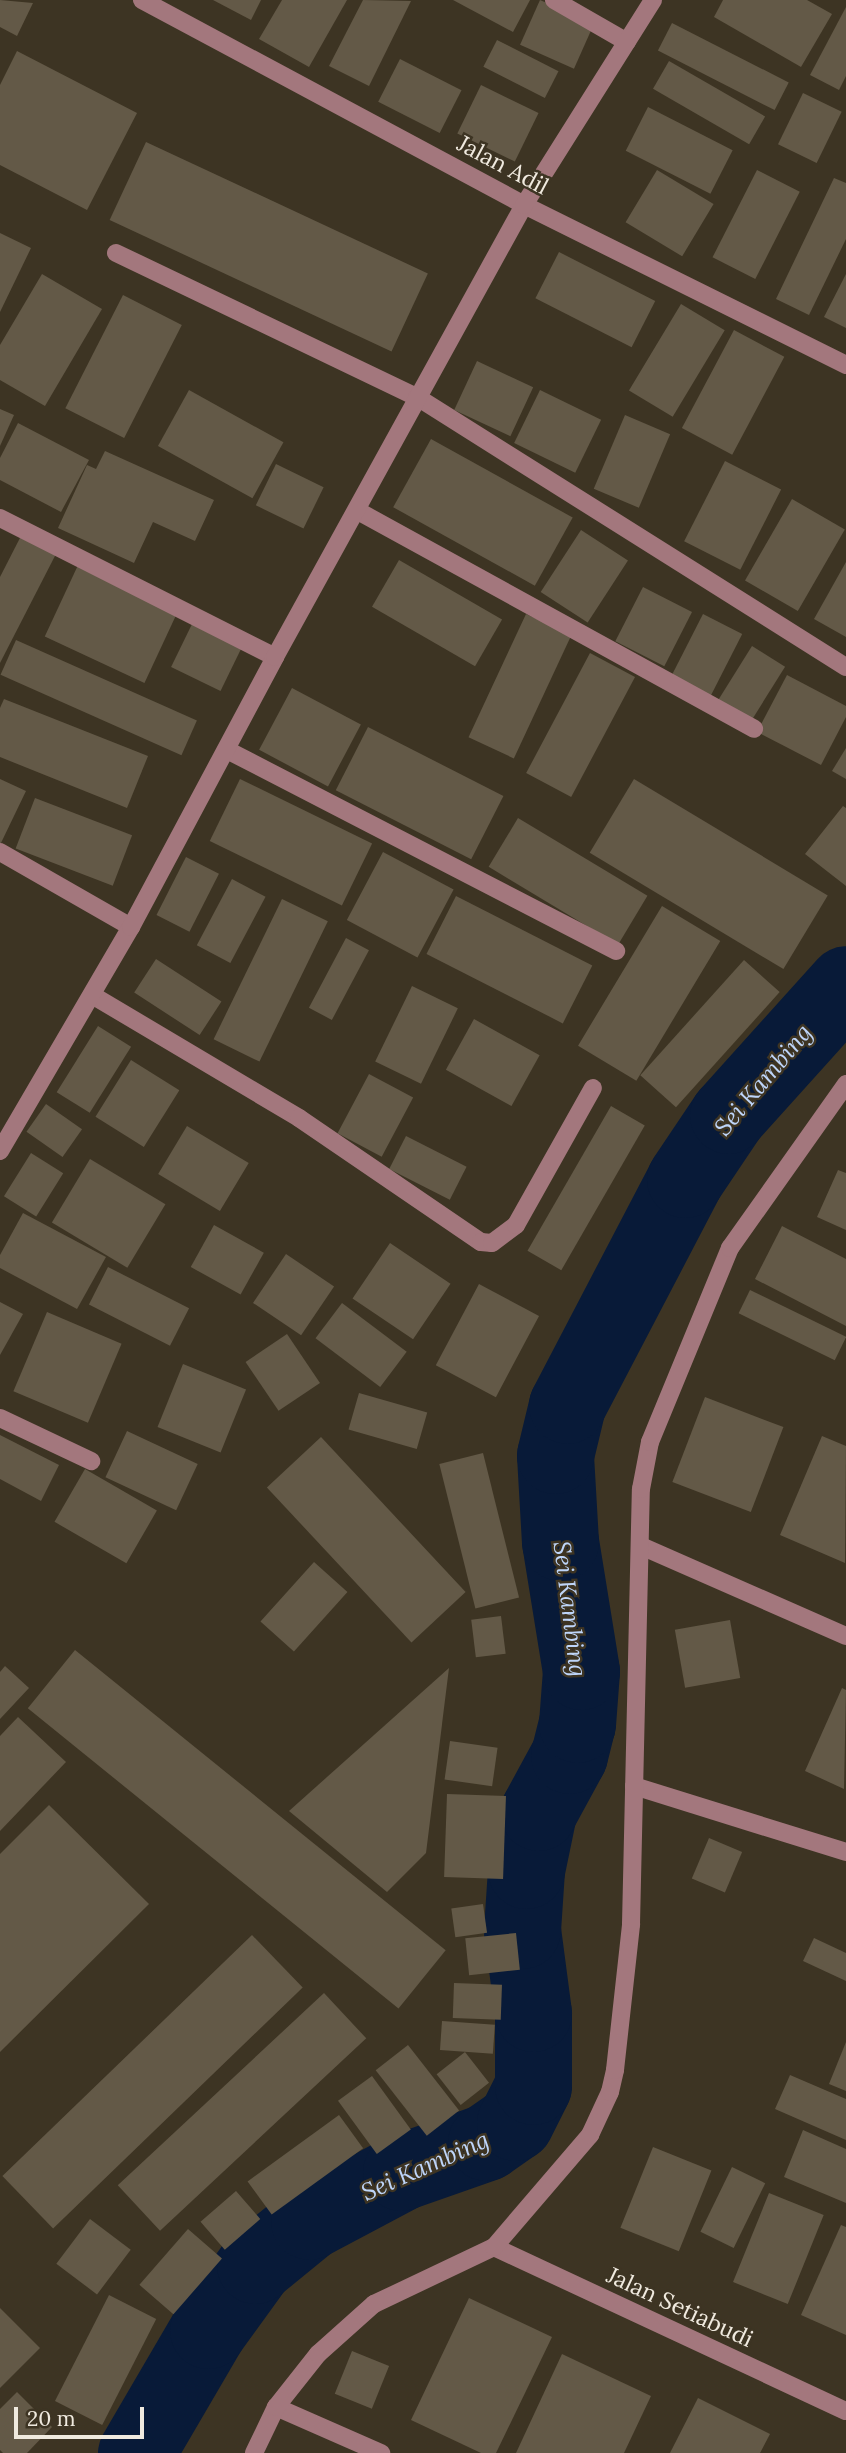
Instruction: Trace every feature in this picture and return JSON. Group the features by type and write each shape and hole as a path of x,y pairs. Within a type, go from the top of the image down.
{"street":[{"name":"Jalan Adil","path":"142,0 524,205 846,365"},
{"path":"554,0 627,42"},
{"path":"0,1151 131,928 275,657 358,512 417,397 524,205 653,0"},
{"path":"116,253 417,397 846,667"},
{"path":"358,512 754,729"},
{"path":"0,518 275,657"},
{"path":"227,750 616,951"},
{"path":"0,852 131,928"},
{"path":"92,995 299,1118 481,1242 492,1243 516,1225 593,1088"},
{"path":"254,2453 276,2407 318,2354 374,2304 494,2247 590,2135 610,2092 615,2070 631,1924 641,1489 650,1442 730,1248 846,1084"},
{"path":"0,1418 91,1461"},
{"path":"641,1545 846,1636"},
{"path":"634,1786 846,1852"},
{"name":"Jalan Setiabudi","path":"494,2247 846,2411"},
{"path":"276,2407 381,2453"}],"building":[{"path":"0,0 33,3 17,36 0,27"},
{"path":"213,0 261,0 251,20"},
{"path":"282,0 347,0 309,67 259,39"},
{"path":"363,0 411,1 369,86 329,66"},
{"path":"453,0 530,0 513,32"},
{"path":"540,0 594,24 574,69 520,45"},
{"path":"723,0 807,0 832,14 801,67 714,17"},
{"path":"846,7 846,76 839,90 810,75"},
{"path":"672,23 789,82 775,110 658,51"},
{"path":"497,40 558,71 545,98 483,67"},
{"path":"17,51 137,113 87,210 0,165 0,85"},
{"path":"400,59 461,90 440,133 378,102"},
{"path":"669,61 765,116 749,144 653,89"},
{"path":"481,85 539,113 515,162 457,134"},
{"path":"803,93 842,112 817,163 778,144"},
{"path":"648,107 733,150 710,194 626,151"},
{"path":"146,142 428,273 392,351 110,220"},
{"path":"657,170 714,204 682,256 626,222"},
{"path":"757,170 800,192 755,279 713,257"},
{"path":"834,178 846,183 846,239 809,315 776,299"},
{"path":"0,233 31,248 0,312"},
{"path":"559,252 655,301 632,347 535,298"},
{"path":"42,274 102,309 45,406 0,380 0,345"},
{"path":"846,274 846,328 824,317"},
{"path":"123,295 182,325 124,438 65,408"},
{"path":"681,304 725,330 673,417 629,391"},
{"path":"734,330 784,357 732,455 682,428"},
{"path":"477,361 533,387 510,436 454,410"},
{"path":"189,390 283,442 252,498 158,446"},
{"path":"540,390 601,420 575,473 514,443"},
{"path":"0,409 14,415 0,446"},
{"path":"625,415 670,434 639,508 594,489"},
{"path":"18,423 89,460 61,512 0,480 0,458"},
{"path":"431,439 573,518 535,586 393,507"},
{"path":"105,451 214,500 195,541 153,522 134,563 58,528 87,465 96,469"},
{"path":"725,461 781,490 740,570 684,541"},
{"path":"276,464 324,487 303,529 256,505"},
{"path":"792,499 845,530 798,611 745,580"},
{"path":"581,530 628,560 588,623 541,592"},
{"path":"22,534 57,552 0,663 0,577"},
{"path":"399,560 502,620 475,666 372,607"},
{"path":"846,562 846,637 814,619"},
{"path":"79,563 179,609 144,683 45,636"},
{"path":"643,587 692,612 664,666 615,641"},
{"path":"526,614 571,635 514,758 469,737"},
{"path":"703,614 742,634 710,697 671,677"},
{"path":"193,622 242,646 221,691 171,667"},
{"path":"16,640 197,721 181,755 1,675"},
{"path":"752,646 785,667 750,723 717,702"},
{"path":"590,653 635,677 571,797 526,773"},
{"path":"787,675 846,706 846,717 821,765 757,732"},
{"path":"292,688 361,725 328,786 259,750"},
{"path":"4,699 148,756 127,808 0,757 0,708"},
{"path":"368,727 503,796 471,859 336,790"},
{"path":"846,748 846,779 832,771"},
{"path":"0,779 26,791 0,845"},
{"path":"240,779 372,843 342,905 210,841"},
{"path":"634,779 828,895 783,969 590,853"},
{"path":"35,798 132,835 113,886 16,848"},
{"path":"843,806 846,808 846,886 805,854"},
{"path":"518,818 647,896 618,945 489,867"},
{"path":"383,852 454,890 417,958 347,920"},
{"path":"186,857 219,874 189,932 156,915"},
{"path":"232,879 266,897 230,963 197,945"},
{"path":"456,896 592,965 563,1023 426,954"},
{"path":"282,899 328,921 259,1062 214,1039"},
{"path":"662,906 720,941 636,1081 578,1046"},
{"path":"346,938 369,950 332,1020 309,1008"},
{"path":"156,959 221,1001 200,1035 134,993"},
{"path":"744,960 780,992 676,1107 640,1075"},
{"path":"412,986 458,1008 421,1084 375,1061"},
{"path":"474,1019 540,1055 511,1106 446,1070"},
{"path":"98,1026 131,1047 90,1113 57,1092"},
{"path":"131,1060 179,1090 144,1147 95,1117"},
{"path":"369,1074 413,1097 382,1157 338,1133"},
{"path":"46,1104 82,1129 63,1157 26,1132"},
{"path":"611,1106 645,1126 561,1270 528,1251"},
{"path":"187,1126 249,1163 220,1211 158,1174"},
{"path":"406,1136 467,1167 450,1200 389,1169"},
{"path":"31,1153 63,1173 36,1216 4,1196"},
{"path":"90,1159 165,1204 127,1268 52,1222"},
{"path":"838,1170 846,1173 846,1230 817,1217"},
{"path":"23,1213 106,1257 77,1309 0,1268 0,1255"},
{"path":"214,1225 264,1253 241,1295 191,1267"},
{"path":"782,1226 846,1259 846,1326 755,1279"},
{"path":"390,1243 451,1284 413,1339 353,1299"},
{"path":"286,1254 334,1286 301,1335 253,1303"},
{"path":"108,1267 189,1308 170,1346 89,1304"},
{"path":"479,1284 539,1316 496,1397 436,1365"},
{"path":"750,1290 846,1337 835,1360 739,1313"},
{"path":"0,1302 23,1314 0,1355"},
{"path":"342,1303 407,1352 380,1387 316,1338"},
{"path":"47,1312 122,1344 88,1423 13,1391"},
{"path":"287,1334 320,1383 279,1411 246,1362"},
{"path":"183,1364 246,1389 221,1453 158,1427"},
{"path":"359,1393 427,1413 417,1449 349,1430"},
{"path":"705,1397 783,1427 751,1512 672,1482"},
{"path":"127,1431 198,1464 176,1510 105,1477"},
{"path":"0,1435 59,1465 41,1501 0,1479"},
{"path":"822,1436 846,1446 845,1563 780,1535"},
{"path":"321,1437 466,1592 411,1643 267,1487"},
{"path":"483,1453 519,1598 475,1608 439,1464"},
{"path":"85,1469 157,1510 126,1563 54,1522"},
{"path":"314,1562 347,1592 294,1652 260,1621"},
{"path":"501,1616 506,1654 476,1657 471,1620"},
{"path":"730,1620 740,1678 685,1688 675,1630"},
{"path":"75,1650 446,1950 398,2008 28,1708"},
{"path":"5,1666 29,1688 0,1719 0,1672"},
{"path":"449,1668 426,1853 387,1892 289,1811"},
{"path":"842,1688 846,1690 844,1789 805,1771"},
{"path":"18,1717 66,1762 0,1831 0,1736"},
{"path":"450,1741 498,1748 492,1786 445,1780"},
{"path":"447,1794 506,1796 503,1879 444,1877"},
{"path":"49,1805 149,1904 0,2052 0,1854"},
{"path":"709,1838 742,1852 725,1893 692,1879"},
{"path":"483,1904 487,1933 455,1937 451,1908"},
{"path":"516,1933 520,1970 469,1975 465,1938"},
{"path":"252,1935 303,1988 53,2229 2,2176"},
{"path":"814,1938 846,1953 846,1981 803,1961"},
{"path":"454,1983 502,1985 501,2020 453,2018"},
{"path":"324,1993 366,2038 160,2231 118,2185"},
{"path":"442,2021 495,2025 493,2054 440,2050"},
{"path":"846,2042 846,2091 829,2084"},
{"path":"408,2045 459,2110 427,2136 376,2070"},
{"path":"465,2052 489,2083 461,2105 437,2074"},
{"path":"790,2075 846,2099 846,2140 775,2109"},
{"path":"372,2076 411,2129 377,2154 338,2101"},
{"path":"339,2115 363,2148 272,2215 248,2181"},
{"path":"803,2130 846,2149 846,2203 784,2177"},
{"path":"653,2147 711,2171 679,2251 620,2228"},
{"path":"732,2167 765,2183 734,2248 700,2232"},
{"path":"236,2191 260,2219 225,2250 201,2222"},
{"path":"769,2193 824,2215 788,2304 733,2282"},
{"path":"90,2219 131,2250 97,2294 56,2264"},
{"path":"841,2225 846,2227 846,2335 801,2315"},
{"path":"188,2229 222,2259 173,2314 139,2285"},
{"path":"109,2295 156,2319 102,2425 55,2401"},
{"path":"469,2298 552,2337 496,2453 481,2453 411,2420"},
{"path":"0,2308 40,2348 0,2388"},
{"path":"352,2351 389,2366 372,2409 335,2394"},
{"path":"562,2354 651,2396 624,2453 516,2453"},
{"path":"17,2392 52,2427 27,2453 3,2453 0,2450 0,2409"},
{"path":"698,2398 770,2434 760,2453 670,2453"}],"waterway":[{"name":"Sei Kambing","path":"136,2453 208,2330 255,2265 309,2221 401,2172 486,2142 515,2122 533,2086 533,2013 522,1930 526,1870 538,1812 569,1755 577,1724 581,1671 560,1542 555,1455 567,1405 685,1179 728,1115 846,984"}]}
